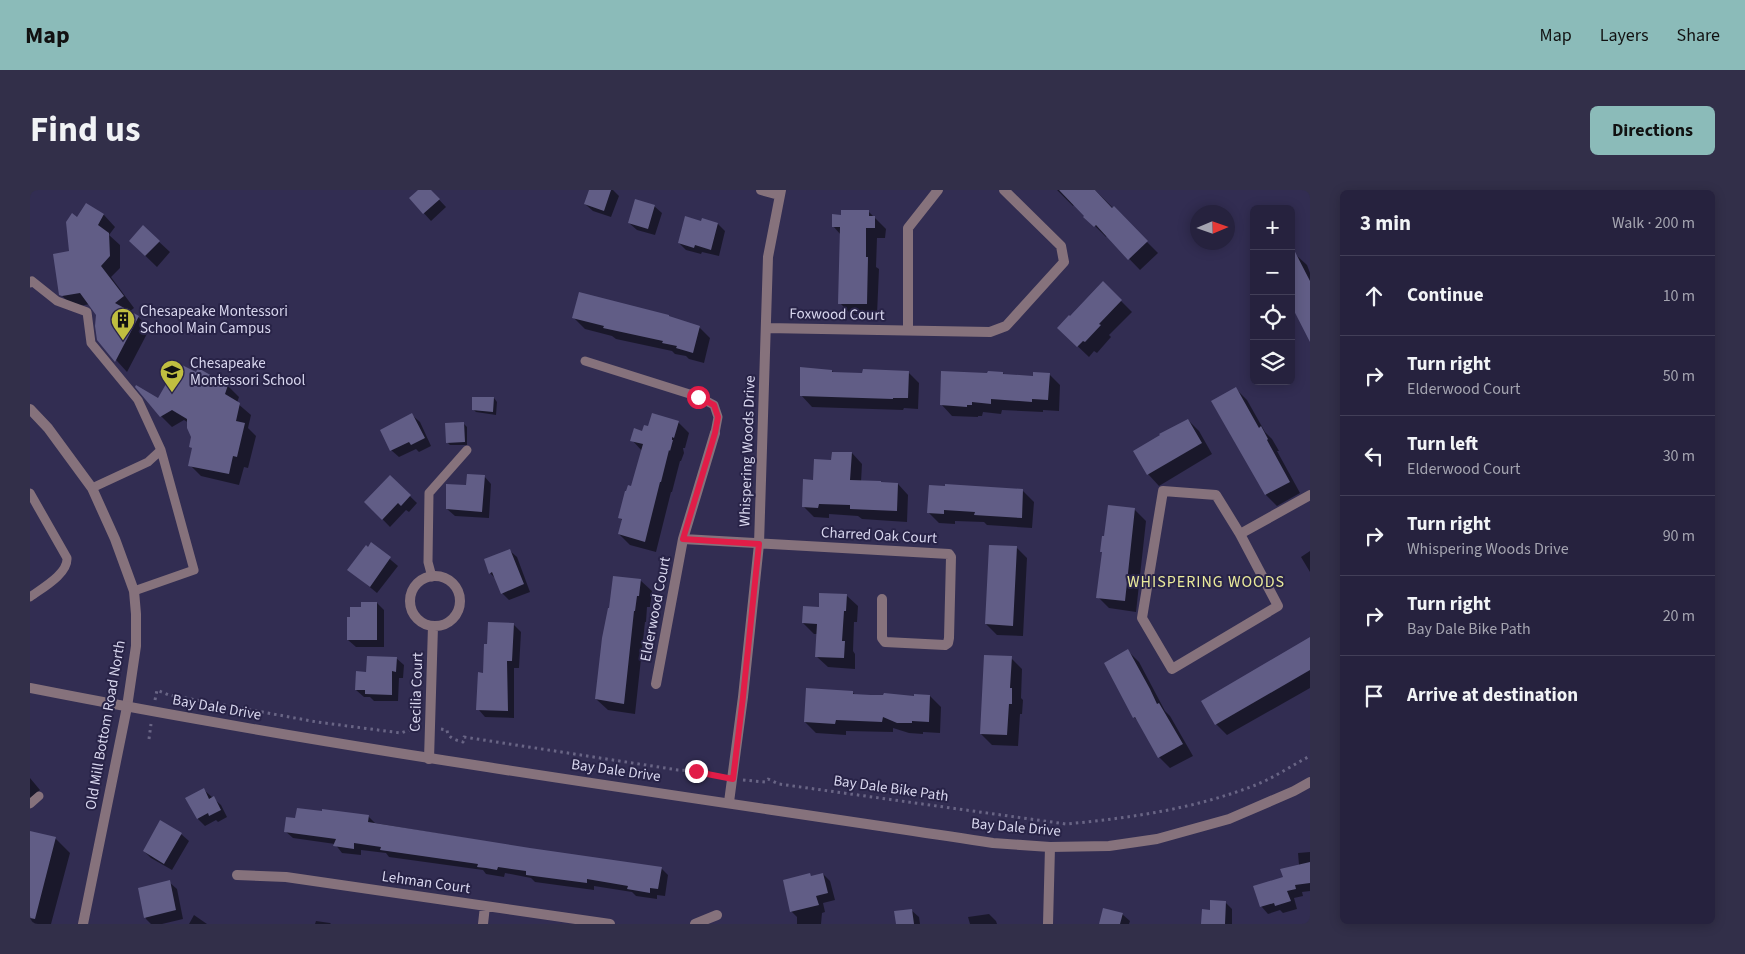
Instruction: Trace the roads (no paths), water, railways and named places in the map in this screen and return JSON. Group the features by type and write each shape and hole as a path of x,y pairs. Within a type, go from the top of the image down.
{"street":[{"path":"761,190 780,192"},
{"path":"908,330 908,228 938,190"},
{"name":"Foxwood Court","path":"766,328 990,332 1006,326 1064,262 1061,246 1004,190"},
{"name":"Whispering Woods Drive","path":"729,802 744,687 759,544 768,257 780,192"},
{"name":"Old Mill Bottom Road North","path":"30,409 48,428 92,488 115,540 134,591 136,646 127,707 83,924"},
{"name":"Elderwood Court","path":"656,684 683,539 715,433"},
{"path":"1163,492 1216,495 1240,534 1278,606 1172,669 1142,618 1163,492"},
{"path":"1240,534 1310,495"},
{"name":"Elderwood Court","path":"683,539 759,544"},
{"name":"Charred Oak Court","path":"759,544 950,554 949,638 948,643 945,645 885,642 882,638 882,599"},
{"path":"432,577 445,579 452,584 459,598 456,614 451,620 443,625 433,626 418,620 412,613 410,599 412,590 417,584 424,579 432,577"},
{"name":"Cecilia Court","path":"430,758 433,626"},
{"name":"Bay Dale Drive","path":"30,688 127,707 430,758 993,843 1050,847 1109,846 1157,839 1229,820 1310,782"},
{"path":"1048,924 1050,847"},
{"name":"Lehman Court","path":"237,876 286,877 610,924"},
{"path":"483,924 486,906"},
{"path":"695,924 717,915"}],"lane":[{"path":"30,284 32,281 58,302 87,312 91,343 138,400 161,450 194,570 134,591"},
{"path":"585,361 698,397 714,405 718,417 715,433"},
{"path":"92,488 148,462 161,450"},
{"path":"432,577 428,562 428,493 467,450"},
{"path":"30,493 67,558 68,565 64,571 30,596"},
{"path":"30,804 39,796"}],"place":[{"name":"Chesapeake Montessori School Main Campus","path":"123,341"},
{"name":"Chesapeake Montessori School","path":"172,393"}],"district":[{"name":"WHISPERING WOODS","path":"1206,581"}]}
